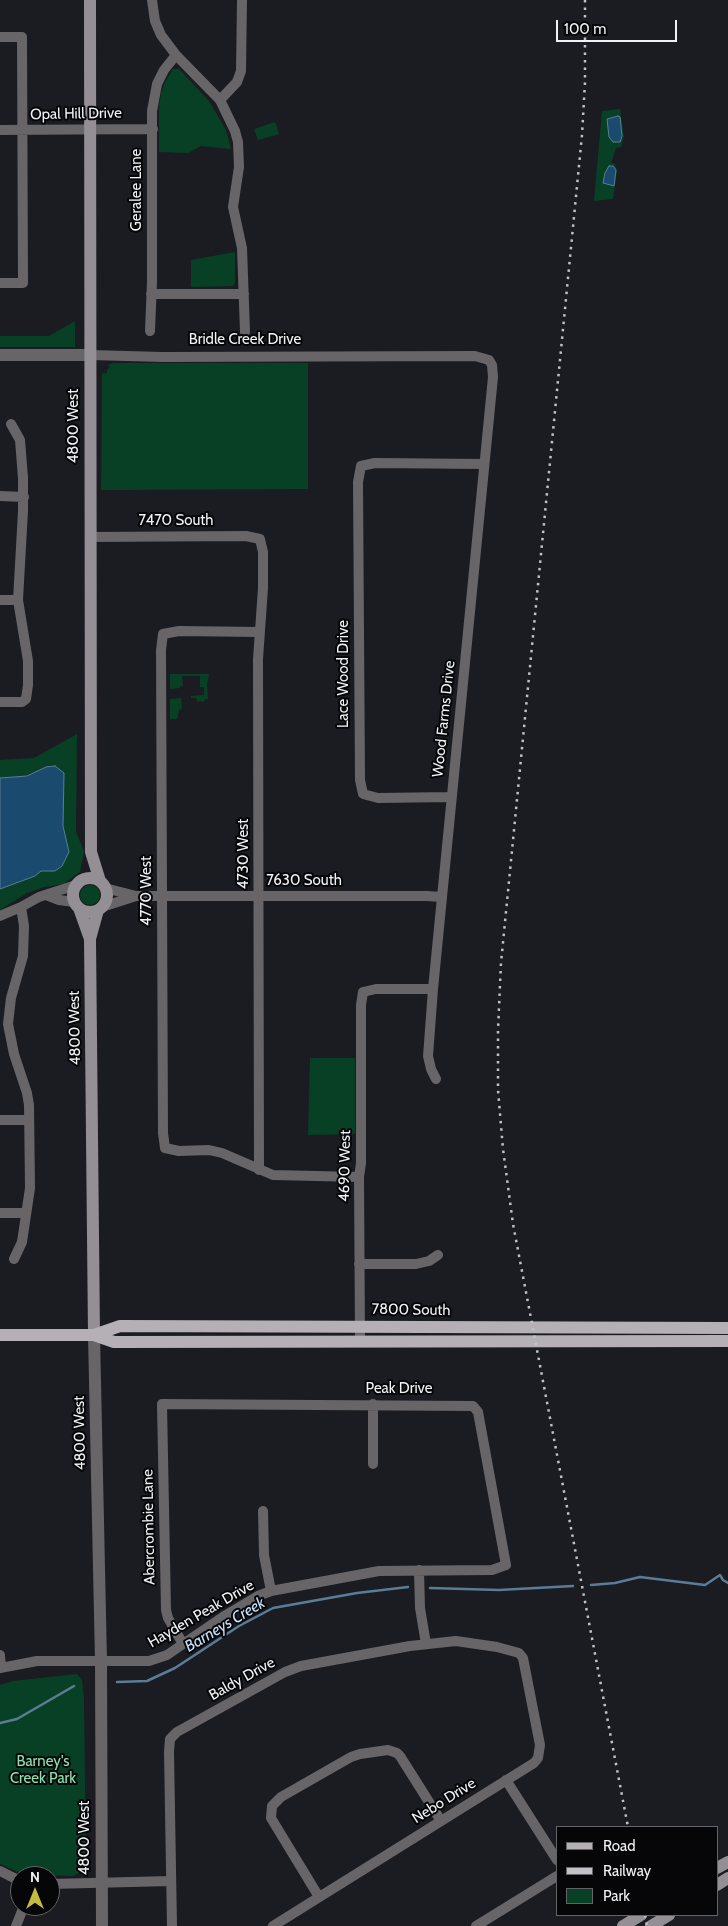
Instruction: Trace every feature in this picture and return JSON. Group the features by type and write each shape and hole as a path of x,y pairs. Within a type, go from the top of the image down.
{"main road":[{"name":"4800 West","path":"90,0 92,852 107,898 100,908 90,940 94,1335"},
{"name":"4800 West","path":"90,940 76,905 73,892 79,883 92,852"},
{"path":"79,883 91,878 102,885"},
{"path":"76,905 89,912 100,908"},
{"name":"7800 South","path":"0,1336 94,1335 120,1326 225,1328 360,1326 728,1328"},
{"name":"7800 South","path":"94,1335 114,1342 360,1340 535,1342 728,1341"},
{"path":"623,1926 639,1916"},
{"path":"651,1926 667,1916"}],"street":[{"path":"152,0 157,28 166,44 220,100 230,119 238,142 239,167 233,207 242,248 245,332"},
{"path":"220,100 237,82 241,71 242,0"},
{"path":"0,37 22,37 23,283 0,283"},
{"name":"Geralee Lane","path":"150,331 154,96 157,84 164,70 176,55"},
{"name":"Opal Hill Drive","path":"0,130 152,129"},
{"path":"151,294 244,294"},
{"name":"Bridle Creek Drive","path":"0,355 475,356 489,360"},
{"name":"Wood Farms Drive","path":"436,1079 428,1056 441,897 493,377 489,360"},
{"path":"0,702 22,702 28,694 28,661 18,600 24,496 20,440 11,424"},
{"name":"Lace Wood Drive","path":"451,798 378,798 363,794 360,780 358,482 361,466 375,463 484,464"},
{"path":"0,496 24,496"},
{"name":"7470 South","path":"91,536 246,536 260,539"},
{"name":"4730 West","path":"259,1170 258,659 263,588 263,552 260,539"},
{"path":"0,600 18,600"},
{"name":"4770 West","path":"259,632 179,631 164,634 161,650 163,1123 165,1148 179,1151 209,1150 222,1153 259,1170"},
{"path":"0,916 46,895 79,883"},
{"name":"7630 South","path":"102,885 136,896 441,897"},
{"path":"46,895 76,905"},
{"name":"7630 South","path":"100,908 136,896"},
{"path":"14,1259 22,1242 30,1188 30,1120 27,1093 10,1038 4,1010 23,956 24,926 21,907"},
{"name":"4690 West","path":"360,1340 361,1005 364,992 376,989 433,989"},
{"path":"0,1120 30,1120"},
{"path":"259,1170 283,1176 359,1177"},
{"path":"0,1213 26,1213"},
{"path":"359,1264 416,1264 429,1261 438,1255"},
{"name":"4800 West","path":"94,1335 101,1661 102,1926"},
{"name":"Peak Drive","path":"162,1404 473,1406 478,1412 506,1565"},
{"name":"Abercrombie Lane","path":"162,1404 166,1610 168,1618 183,1644"},
{"path":"373,1404 373,1464"},
{"path":"263,1511 264,1555 271,1591"},
{"name":"Hayden Peak Drive","path":"1,1668 37,1661 149,1661 158,1659 183,1644 246,1602 271,1591 379,1571 492,1570 506,1565"},
{"path":"419,1570 420,1608 426,1644"},
{"name":"Baldy Drive","path":"172,1926 169,1752 170,1739 178,1732 285,1672 301,1666 426,1644 456,1641 497,1647 519,1653"},
{"name":"Nebo Drive","path":"273,1926 534,1763 540,1751 523,1658 519,1653"},
{"path":"0,1655 1,1668"},
{"path":"319,1897 273,1824 271,1818 272,1806 281,1797 351,1757 388,1750 400,1756 441,1821"},
{"path":"506,1780 556,1858"},
{"path":"476,1926 556,1877"},
{"path":"60,1884 171,1881"}],"green space":[{"path":"173,69 179,69 209,101 226,130 231,149 201,146 188,153 159,152 159,105 164,84"},
{"path":"620,109 624,137 621,147 616,148 611,163 615,164 617,172 613,199 594,201 602,111"},
{"path":"275,122 279,134 258,140 254,129"},
{"path":"235,252 235,282 233,286 191,287 191,260"},
{"path":"75,321 75,347 0,347 0,336 49,336"},
{"path":"113,363 308,363 308,489 101,490 102,371 103,374 107,373 110,367 108,365"},
{"path":"170,674 209,674 207,684 208,699 205,699 204,702 198,702 196,698 191,698 191,696 204,695 204,687 200,687 200,676 182,676 183,686 170,689"},
{"path":"181,698 182,709 179,710 177,719 170,719 170,699"},
{"path":"77,734 76,832 84,851 80,872 63,884 44,887 27,893 0,910 0,760 34,758"},
{"path":"90,885 97,888 100,895 97,902 90,905 83,902 80,895 83,888"},
{"path":"310,1058 355,1058 355,1134 308,1135"},
{"name":"Barney's Creek Park","path":"77,1674 82,1680 84,1699 86,1865 81,1872 73,1876 60,1876 60,1866 10,1866 10,1868 0,1864 0,1685 13,1681"}],"water":[{"path":"620,117 622,136 620,142 613,142 609,137 607,119"},
{"path":"609,166 613,166 616,170 614,186 603,183"},
{"path":"55,766 64,773 63,826 69,852 62,866 55,871 41,871 35,876 0,889 0,778 27,776 46,767"}],"waterway":[{"name":"Barneys Creek","path":"591,1585 615,1583 640,1577 705,1585 720,1575 728,1583"},
{"name":"Barneys Creek","path":"430,1588 499,1590 573,1586"},
{"name":"Barneys Creek","path":"117,1682 147,1681 175,1668 239,1626 273,1608 357,1593 408,1587"},
{"name":"Barneys Creek","path":"0,1723 17,1719 74,1686"}],"railway":[{"path":"585,0 585,82 582,135 501,963 498,1090 503,1149 513,1224 628,1826"},
{"path":"645,1916 647,1926"}]}
